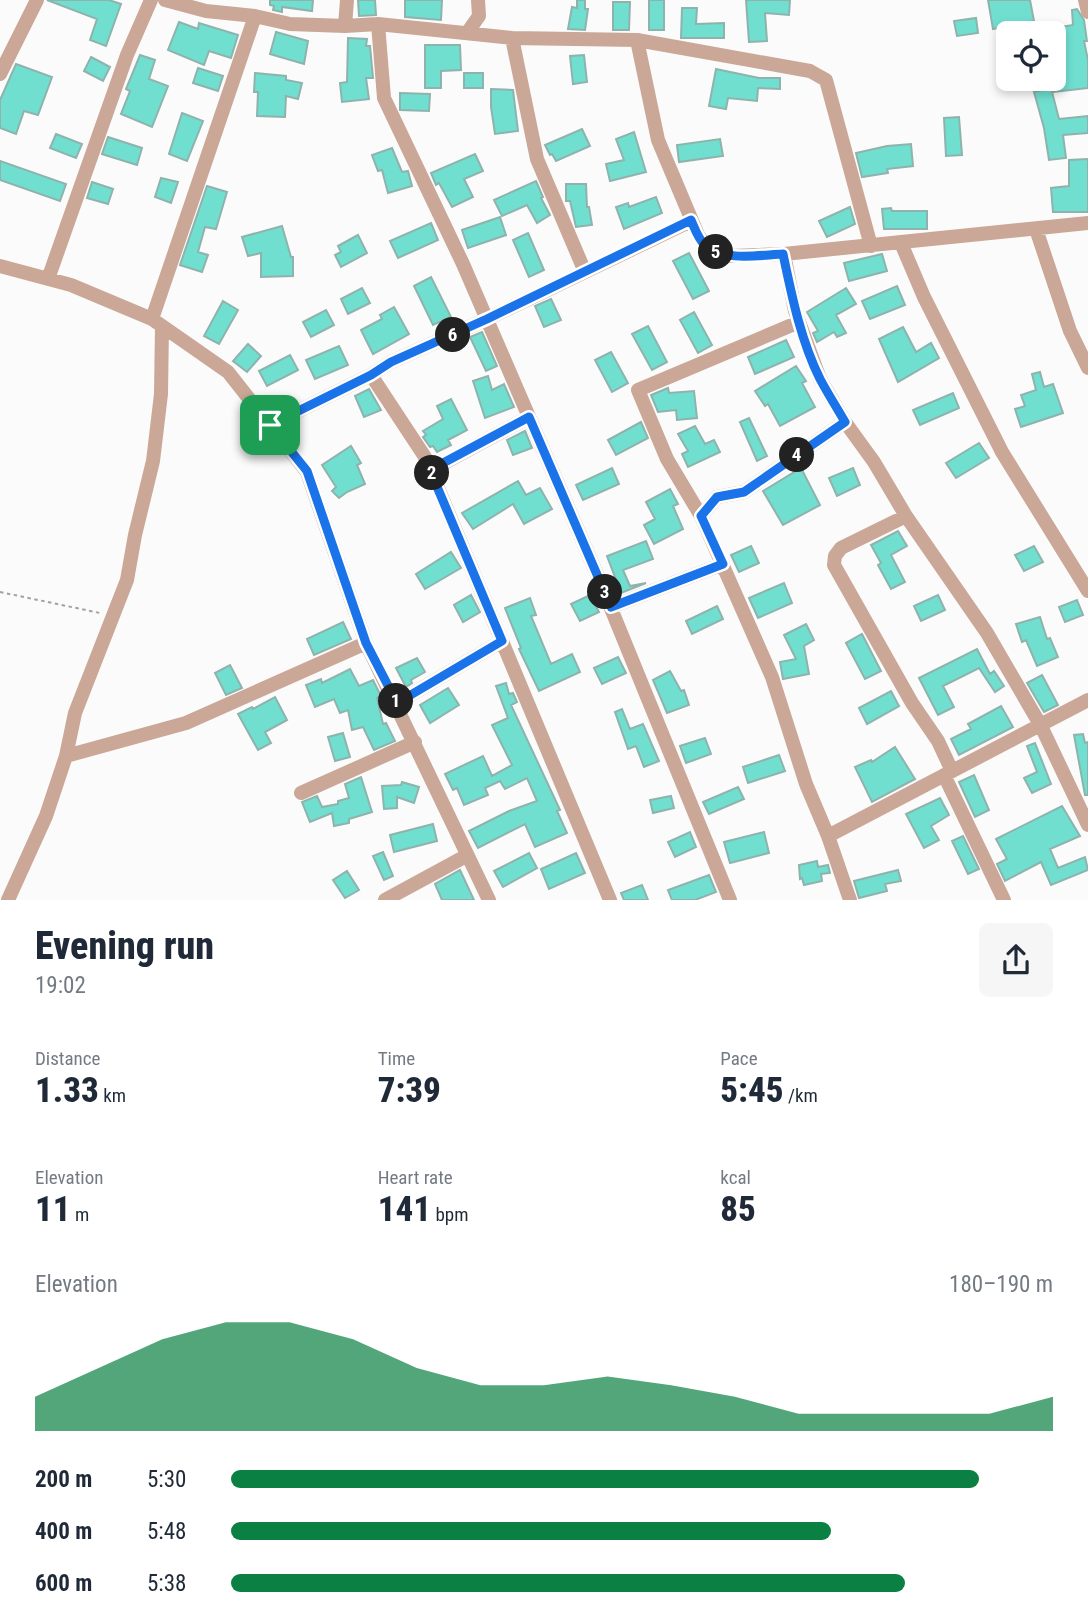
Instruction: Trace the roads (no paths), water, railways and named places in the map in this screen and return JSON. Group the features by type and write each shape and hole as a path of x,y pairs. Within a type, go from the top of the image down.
{"street":[{"path":"0,74 37,0"},
{"path":"48,279 127,55 151,0"},
{"path":"165,0 206,11 255,16 290,24 378,24 512,38 637,40 810,71 826,80 871,246"},
{"path":"345,26 347,0"},
{"path":"467,33 479,16 478,0"},
{"path":"1085,0 1088,12"},
{"path":"8,900 46,816 66,756 75,713 127,580 153,461 161,394 157,322 255,16"},
{"path":"378,24 384,98 487,319 611,607 730,900"},
{"path":"512,38 537,159 585,272"},
{"path":"637,40 658,140 691,220 705,245 717,252 731,256 783,254 1088,223"},
{"path":"270,425 371,375 391,362 487,319 691,220"},
{"path":"1036,229 1070,331 1088,368"},
{"path":"901,243 924,297 1002,452 1088,591"},
{"path":"783,254 799,322 820,379 845,422 874,461 906,516 987,633 1041,726 1088,825"},
{"path":"0,266 110,299 157,322 228,372 307,471 366,643 489,900"},
{"path":"799,322 638,390 667,458 701,516 772,677 806,785 828,836 850,900"},
{"path":"371,375 425,457 610,900"},
{"path":"430,470 529,417"},
{"path":"701,516 717,497 744,492 845,422"},
{"path":"906,516 841,548 835,556 834,565 899,681 938,741 948,773 1004,900"},
{"path":"611,607 723,564"},
{"path":"397,703 502,641"},
{"path":"66,756 186,723 366,643"},
{"path":"828,836 1088,701"},
{"path":"301,793 415,742"},
{"path":"385,900 466,856"}]}
